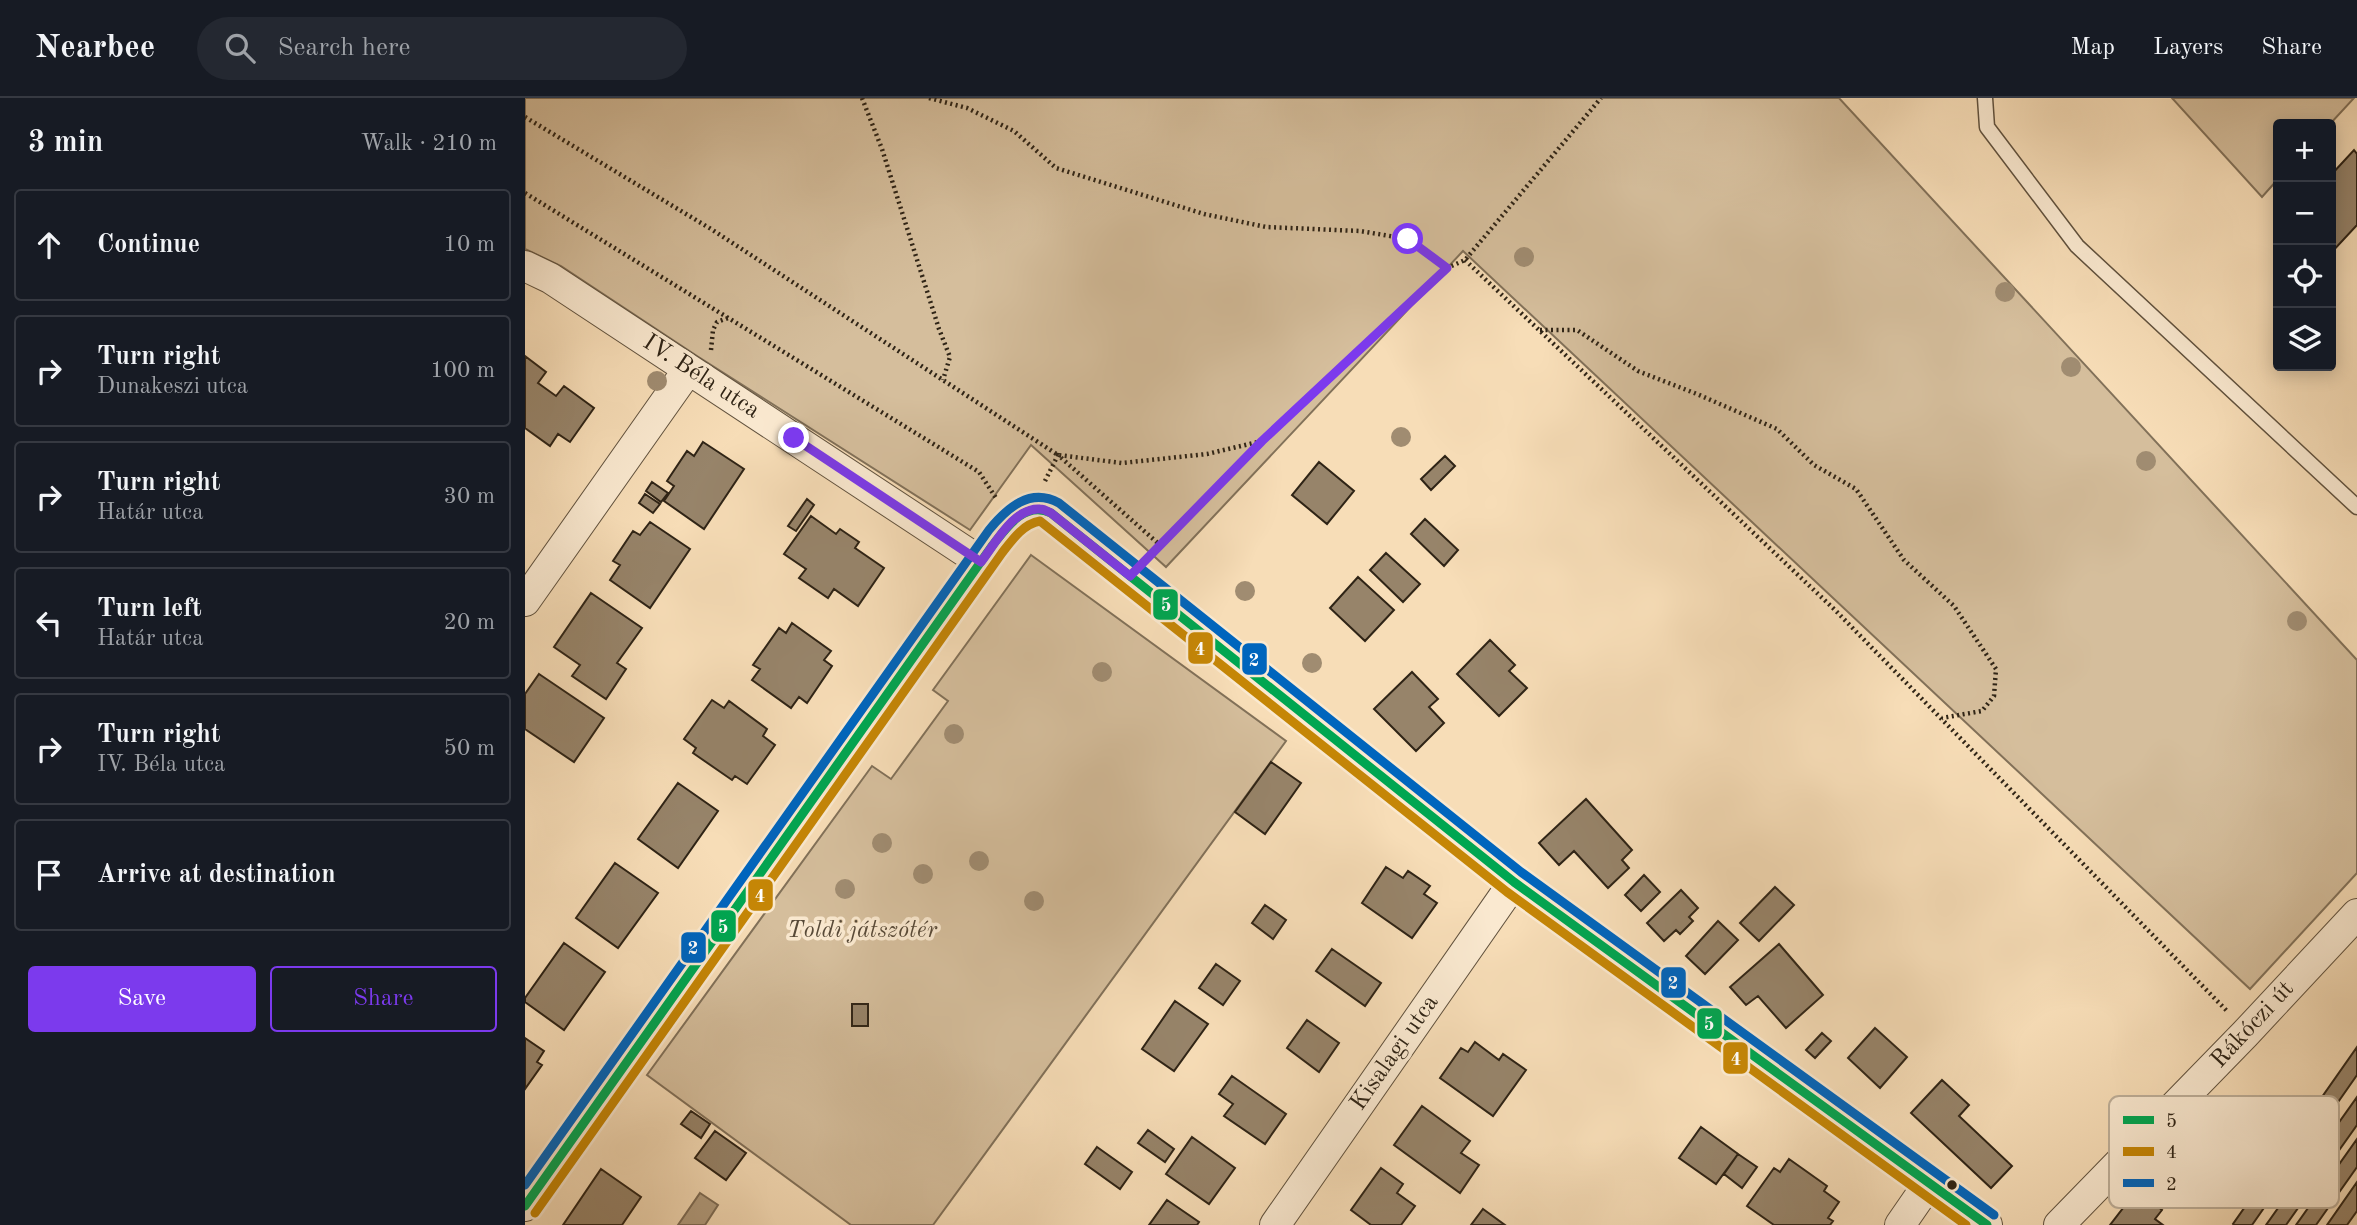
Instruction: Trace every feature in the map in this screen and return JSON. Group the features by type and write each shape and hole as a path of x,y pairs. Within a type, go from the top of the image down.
{"street":[{"name":"IV. Béla utca","path":"525,266 550,278 981,562"},
{"path":"525,601 693,372"},
{"path":"525,1206 981,562 1013,521 1024,512 1039,509 1051,513 1514,882 1987,1225"},
{"name":"Kisalagi utca","path":"1275,1225 1514,882"},
{"name":"Rákóczi út","path":"2185,1096 2357,914"},
{"name":"Rákóczi út","path":"2059,1225 2109,1174"},
{"path":"1900,1225 1929,1183"}],"lane":[{"path":"1985,98 1987,127 2077,246 2357,507"}],"path":[{"path":"862,98 882,149 950,357 943,380"},
{"path":"929,98 967,108 1014,131 1056,168 1204,214 1266,227 1360,231 1408,239 1447,268"},
{"path":"1130,576 1262,441 1447,268 1465,260 1601,98"},
{"path":"525,117 711,229 1058,455 1160,545"},
{"path":"525,193 979,472 1013,521"},
{"path":"1465,260 1835,610 2225,1009 2245,1034"},
{"path":"693,372 711,352 713,330 717,323 729,317"},
{"path":"1539,330 1577,330 1638,371 1777,429 1814,465 1856,489 1904,560 1954,606 1996,669 1994,696 1982,711 1941,718"},
{"path":"1058,455 1122,463 1207,454 1262,441"}],"green space":[{"path":"525,98 1839,98 2357,660 2357,873 2250,989 1463,251 1166,567 1031,445 970,530 561,266 525,249"},
{"path":"2172,98 2354,98 2335,119 2273,119 2273,185 2262,197"},
{"name":"Toldi játszótér","path":"1031,555 1286,741 933,1225 851,1225 647,1075 872,766 891,779 948,701 933,690"}],"shaded area":[{"path":"700,1193 718,1205 705,1225 678,1225"}],"building":[{"path":"2354,150 2357,154 2357,225 2336,248 2336,182 2336,170"},
{"path":"525,356 546,372 538,383 556,396 564,386 594,408 570,442 558,434 550,446 525,428"},
{"path":"703,442 744,469 704,529 664,501 674,486 667,481 687,451 694,456"},
{"path":"1445,456 1455,466 1431,490 1421,479"},
{"path":"1319,462 1354,491 1327,524 1292,495"},
{"path":"652,482 668,493 661,502 646,491"},
{"path":"645,494 660,504 653,513 639,503"},
{"path":"807,499 814,505 796,531 788,526"},
{"path":"811,516 836,534 840,529 859,542 855,548 884,568 858,606 834,589 828,598 799,578 806,569 784,554"},
{"path":"1425,519 1458,550 1444,566 1411,534"},
{"path":"650,522 690,549 650,608 610,580 620,565 613,561 633,531 640,535"},
{"path":"1386,553 1420,584 1403,602 1370,570"},
{"path":"1358,577 1394,610 1365,641 1330,608"},
{"path":"591,593 642,628 617,663 626,669 606,699 572,676 580,665 554,647"},
{"path":"792,623 831,651 824,660 832,666 807,703 799,697 791,708 752,680 760,669 753,665 779,628 786,633"},
{"path":"1490,640 1515,665 1509,671 1527,688 1499,716 1457,674"},
{"path":"1412,672 1438,699 1429,707 1444,723 1416,751 1374,709"},
{"path":"539,674 604,718 574,762 525,729 525,694"},
{"path":"712,700 724,708 729,701 767,729 763,736 775,745 747,784 735,776 732,780 693,753 696,748 684,739"},
{"path":"1271,762 1301,783 1265,834 1235,812"},
{"path":"678,783 718,811 678,868 638,839"},
{"path":"1586,799 1632,850 1622,860 1629,868 1608,888 1574,851 1559,865 1539,843"},
{"path":"615,863 658,893 618,948 576,918"},
{"path":"1386,867 1403,878 1408,871 1430,886 1424,894 1437,903 1412,938 1362,903"},
{"path":"1644,875 1660,892 1641,911 1625,895"},
{"path":"1775,887 1794,905 1759,941 1740,923"},
{"path":"1681,890 1698,908 1689,917 1693,921 1680,934 1676,930 1664,941 1647,923"},
{"path":"1265,905 1286,920 1273,939 1252,923"},
{"path":"1718,921 1738,940 1705,974 1686,956"},
{"path":"564,943 605,972 564,1030 525,1002 525,998"},
{"path":"1779,944 1823,995 1786,1028 1758,996 1746,1005 1730,987"},
{"path":"1332,949 1381,983 1365,1006 1316,971"},
{"path":"1216,964 1240,981 1223,1005 1199,988"},
{"path":"1175,1001 1208,1024 1174,1071 1142,1049"},
{"path":"852,1004 868,1004 868,1026 852,1026"},
{"path":"1307,1020 1339,1043 1319,1072 1287,1048"},
{"path":"1875,1028 1907,1057 1880,1088 1848,1058"},
{"path":"1822,1033 1831,1041 1815,1058 1806,1050"},
{"path":"525,1038 544,1051 537,1062 542,1065 525,1089"},
{"path":"1475,1042 1499,1060 1503,1054 1526,1070 1493,1116 1440,1078 1461,1048 1468,1052"},
{"path":"2357,1047 2357,1075 2339,1101 2339,1096 2323,1096"},
{"path":"1232,1076 1286,1114 1265,1144 1224,1116 1233,1104 1219,1094"},
{"path":"1942,1080 1969,1105 1959,1116 2012,1166 1991,1188 1911,1113"},
{"path":"2357,1097 2357,1125 2339,1150 2339,1122"},
{"path":"1422,1106 1470,1141 1461,1153 1479,1165 1460,1193 1394,1145"},
{"path":"691,1111 710,1124 701,1138 681,1124"},
{"path":"1701,1127 1738,1154 1716,1184 1679,1158"},
{"path":"1148,1130 1174,1149 1165,1162 1138,1143"},
{"path":"715,1131 746,1153 726,1180 695,1158"},
{"path":"1192,1137 1235,1168 1209,1204 1166,1174"},
{"path":"2357,1139 2357,1167 2339,1192 2339,1164"},
{"path":"1097,1147 1132,1172 1120,1189 1085,1164"},
{"path":"1738,1154 1757,1167 1742,1188 1724,1174"},
{"path":"1789,1159 1827,1186 1824,1191 1839,1202 1828,1218 1833,1221 1830,1225 1774,1225 1747,1206 1774,1168 1780,1172"},
{"path":"1381,1168 1403,1184 1397,1193 1415,1206 1401,1225 1371,1225 1351,1210"},
{"path":"601,1169 641,1197 622,1225 563,1225"},
{"path":"2357,1182 2357,1211 2347,1225 2327,1225"},
{"path":"1167,1200 1199,1222 1197,1225 1149,1225"},
{"path":"2123,1208 2162,1210 2155,1219 2163,1225 2110,1225"},
{"path":"2244,1208 2264,1208 2252,1225 2233,1224"},
{"path":"2278,1208 2298,1208 2286,1225 2266,1225"},
{"path":"2308,1208 2328,1208 2316,1225 2296,1225"},
{"path":"1483,1209 1505,1225 1471,1225"}],"transit line":[{"name":"2","path":"525,1185 989,530 1011,508 1020,502 1038,497 1059,503 1521,872 1994,1215"},
{"name":"5","path":"525,1206 1003,531 1025,513 1042,510 1051,513 1514,882 1987,1225"},
{"name":"4","path":"535,1213 1002,553 1023,529 1040,521 1507,892 1966,1225"}],"route":[{"path":"794,438 981,562 1013,521 1024,512 1039,509 1051,513 1130,576 1262,441 1447,268 1408,239"}]}
